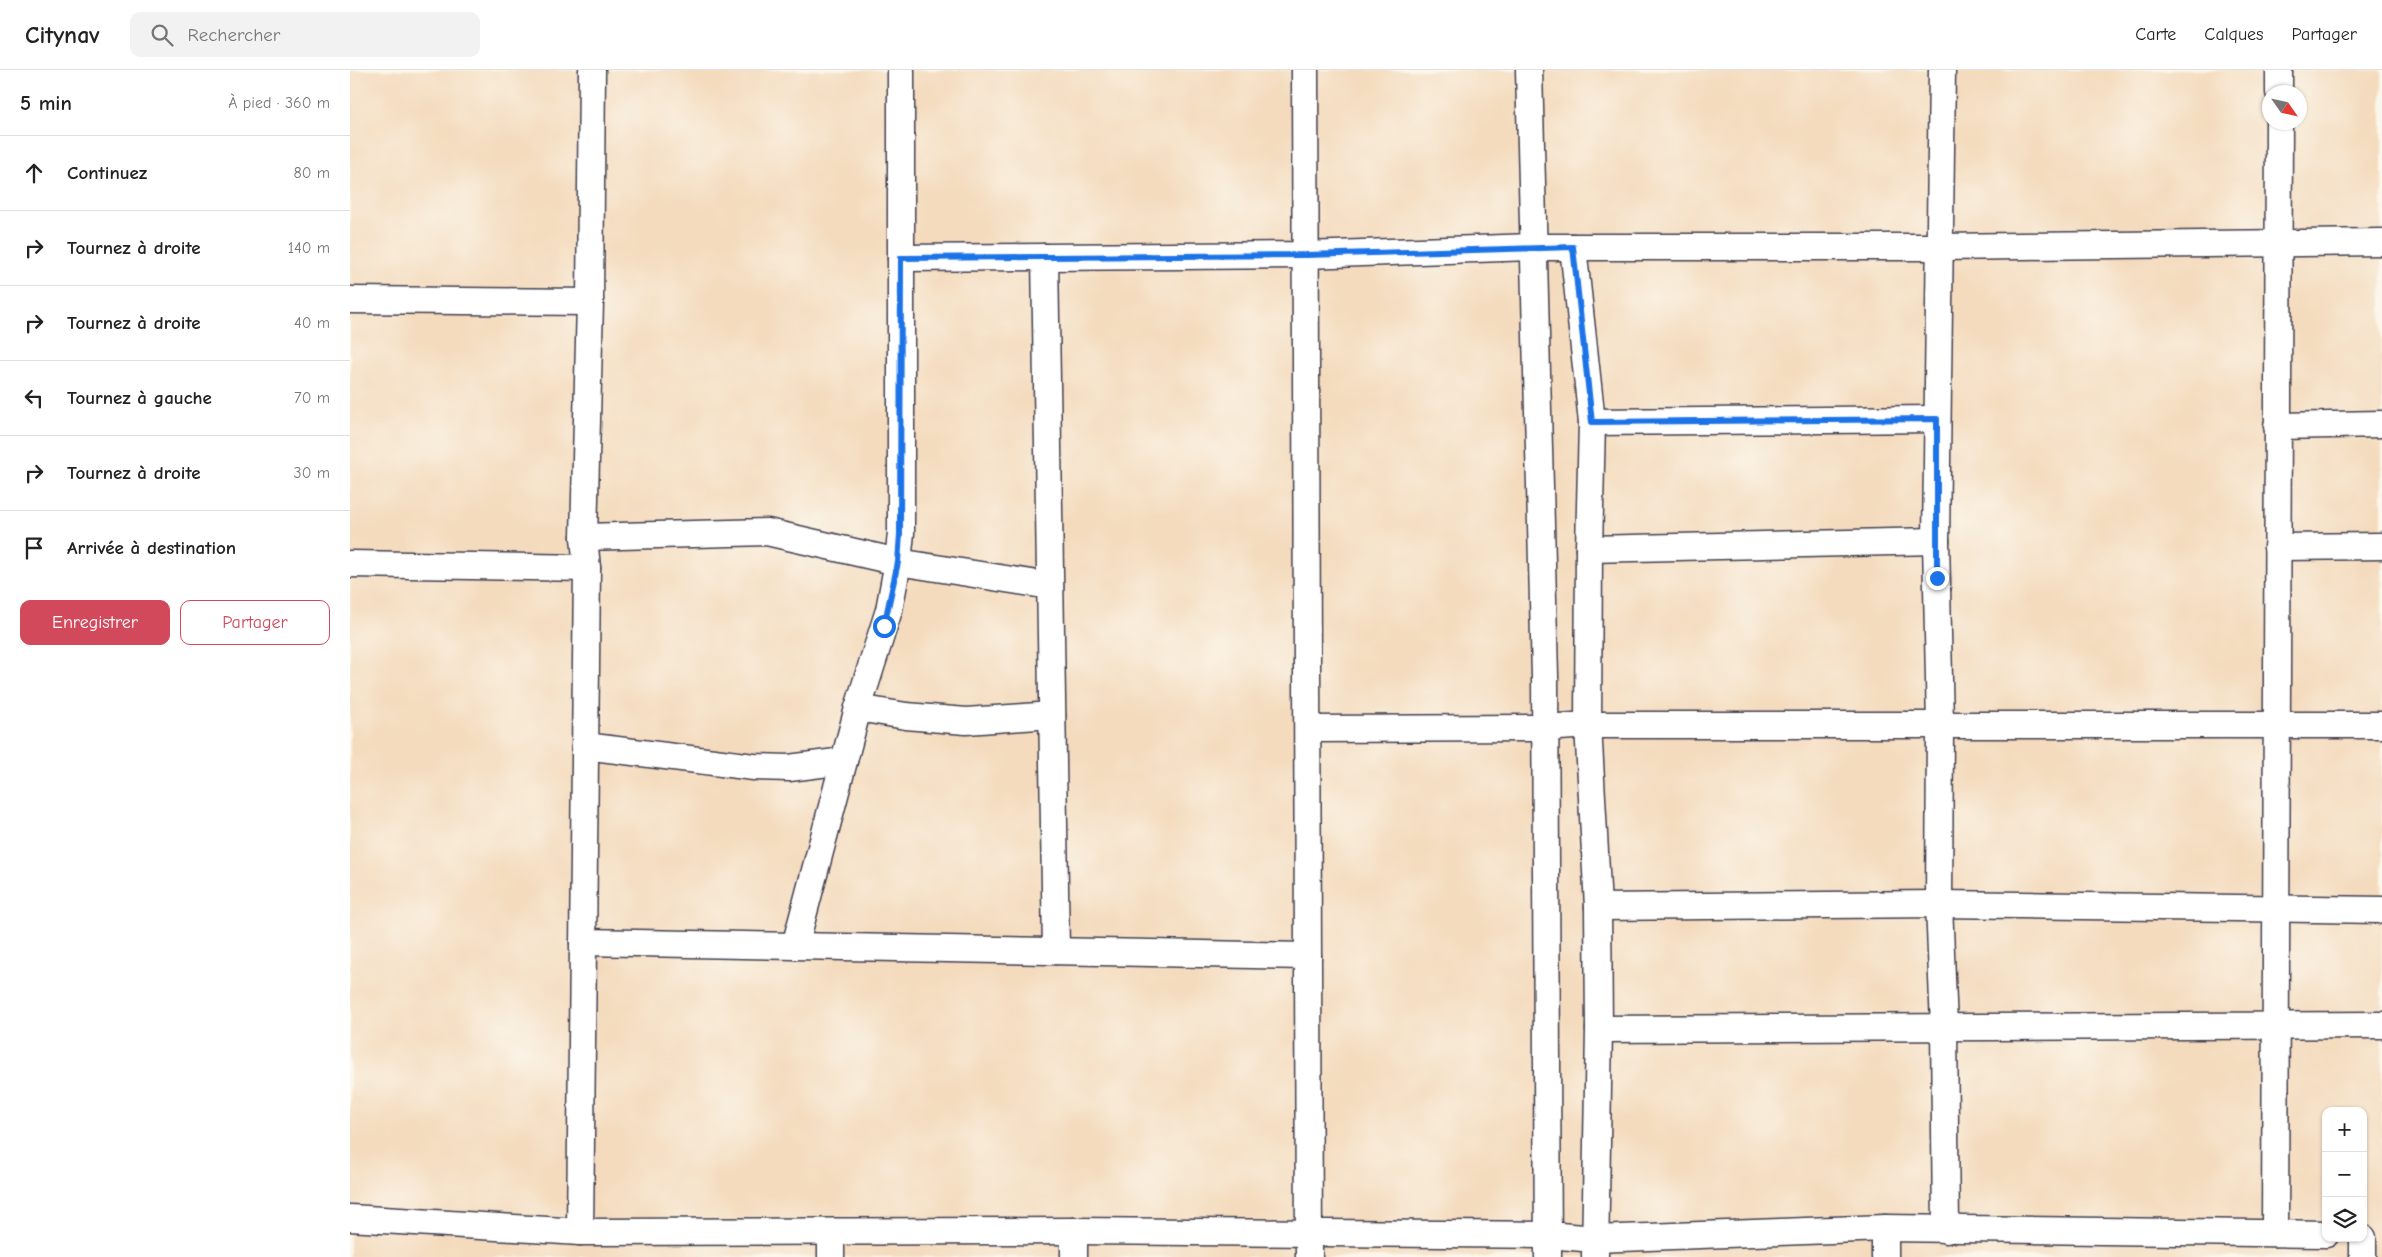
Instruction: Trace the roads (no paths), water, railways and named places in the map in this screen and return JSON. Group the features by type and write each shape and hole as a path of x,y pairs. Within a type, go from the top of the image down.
{"street":[{"path":"580,1232 587,568 584,537 590,302 592,70"},
{"path":"795,946 858,708 889,610 898,562 900,534 901,70"},
{"path":"1305,70 1309,1245"},
{"path":"1529,70 1545,728 1548,1246"},
{"path":"1942,70 1936,541 1940,726 1939,904 1944,1026 1946,1230"},
{"path":"2279,70 2279,85"},
{"path":"2275,1233 2279,130"},
{"path":"901,258 1306,255 1534,247 1940,247 2382,242"},
{"path":"1573,247 1592,422 1588,725 1598,907 1599,1029 1595,1248"},
{"path":"1045,257 1056,951"},
{"path":"350,300 590,302"},
{"path":"1592,422 1937,419"},
{"path":"2277,426 2382,424"},
{"path":"584,537 767,532 898,562 1050,586"},
{"path":"1589,549 1936,541"},
{"path":"2277,547 2382,546"},
{"path":"350,564 587,568"},
{"path":"858,708 906,716 966,721 1052,715"},
{"path":"1308,729 1545,728 1588,725 2382,726"},
{"path":"585,746 781,768 844,760"},
{"path":"1598,907 1939,904 2382,910"},
{"path":"583,942 1308,956"},
{"path":"1599,1029 2382,1025"},
{"path":"350,1218 831,1245 1074,1231 1309,1245 1548,1246 1595,1248 1885,1228 2322,1234"},
{"path":"1885,1228 1885,1257"},
{"path":"1074,1231 1074,1257"},
{"path":"2367,1237 2382,1236"},
{"path":"2363,1242 2363,1257"}]}
